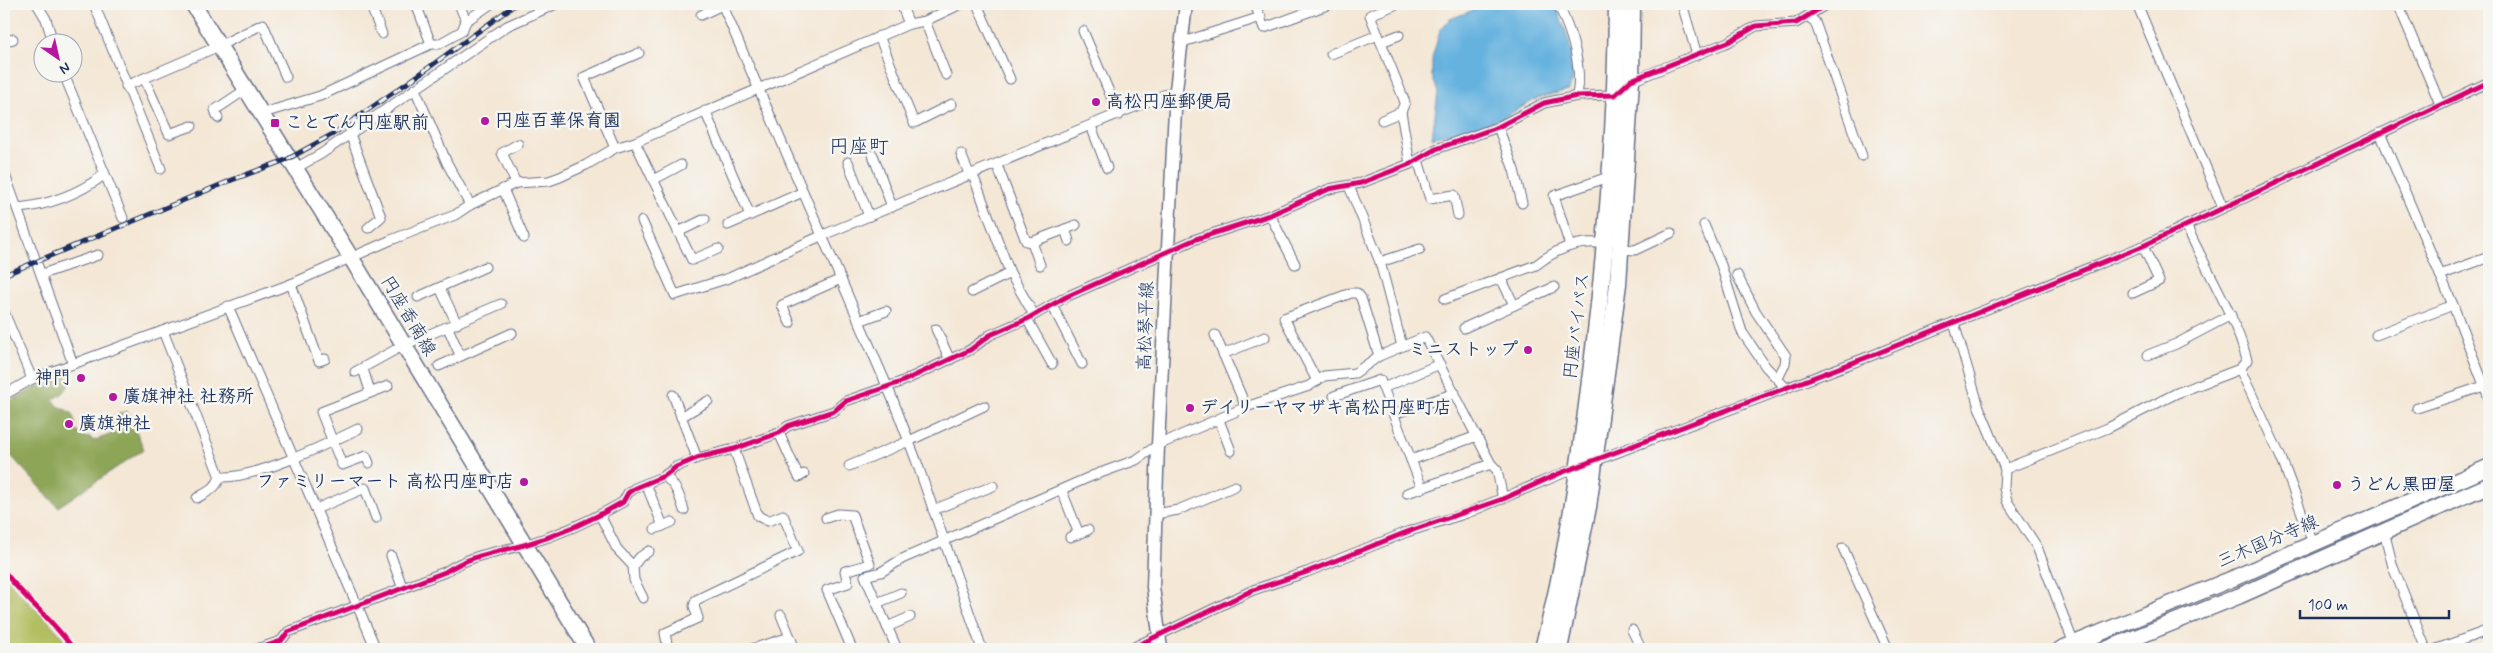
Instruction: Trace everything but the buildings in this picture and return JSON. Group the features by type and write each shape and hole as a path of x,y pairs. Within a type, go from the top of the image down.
{"highway":[{"name":"円座バイパス","path":"1543,649 1574,505 1613,246 1611,176 1617,4"},
{"name":"円座バイパス","path":"1559,649 1588,507 1595,461 1613,246 1631,80 1632,4"}],"main road":[{"name":"円座香南線","path":"193,4 351,258 588,649"},
{"name":"高松琴平線","path":"1161,649 1153,587 1158,445 1166,252 1176,90 1186,4"},
{"name":"三木国分寺線","path":"2067,647 2313,544 2489,467"},
{"name":"三木国分寺線","path":"2107,649 2239,596 2489,485"}],"street":[{"path":"37,4 46,19 50,32"},
{"path":"94,4 160,169"},
{"path":"370,4 382,34"},
{"path":"416,4 431,44"},
{"path":"459,4 466,21"},
{"path":"260,114 320,96 431,44 440,44 462,31 466,21 490,4"},
{"path":"294,169 350,134 507,26 556,4"},
{"path":"701,15 722,4 757,89 823,235 887,385 909,441 982,649"},
{"path":"901,4 909,24"},
{"path":"4,395 32,380 73,364 291,284 390,240 455,215 470,205 516,183 536,180 549,181 560,177 586,166 614,148 635,142 879,36 909,24 925,21 961,4"},
{"path":"977,4 1010,79"},
{"path":"1255,4 1264,28 1330,4"},
{"path":"1397,4 1370,15 1404,102 1402,112 1414,162 1430,200 1454,195 1458,215"},
{"path":"1558,4 1574,46 1580,80 1577,96"},
{"path":"1682,4 1698,55"},
{"path":"257,649 282,645 288,632 358,607 445,572 468,558 525,545 563,532 623,502 628,493 664,476 676,467 697,458 734,449 780,433 788,426 834,411 846,401 887,385 901,382 970,350 990,335 1166,252 1220,230 1270,214 1329,189 1349,186 1414,162 1436,149 1498,127 1544,103 1577,96 1615,95 1631,80 1698,55 1728,42 1756,26 1796,23 1809,17 1827,4"},
{"path":"2137,4 2223,208"},
{"path":"2398,4 2440,104"},
{"path":"1182,42 1260,17"},
{"path":"1809,17 1815,22 1862,156"},
{"path":"925,21 946,75"},
{"path":"126,86 220,46 263,24 286,77"},
{"path":"1083,31 1119,115"},
{"path":"1331,54 1399,35"},
{"path":"879,36 914,123 952,104"},
{"path":"614,148 584,77 639,53"},
{"path":"144,78 169,134 192,126"},
{"path":"67,82 88,130 104,175 124,218"},
{"path":"1130,649 1253,590 1307,572 1407,532 1503,499 1579,467 1954,323 2143,246 2489,82"},
{"path":"415,89 447,163 470,205"},
{"path":"218,118 215,110 246,90"},
{"path":"642,221 675,295 729,278 823,235 1176,90"},
{"path":"706,111 750,215"},
{"path":"1382,120 1402,112"},
{"path":"1091,126 1107,168"},
{"path":"1498,127 1514,170 1522,203"},
{"path":"2380,133 2453,305 2489,398"},
{"path":"350,134 381,217 368,228"},
{"path":"635,142 692,260 718,249"},
{"path":"516,183 502,153 518,144"},
{"path":"961,154 1010,274 1052,364"},
{"path":"873,155 892,207"},
{"path":"848,162 869,216"},
{"path":"653,180 681,165"},
{"path":"997,165 1026,240 1032,242 1076,225"},
{"path":"4,172 73,364"},
{"path":"18,208 38,206 66,197 87,187 104,175"},
{"path":"1570,246 1554,196 1611,176"},
{"path":"1349,186 1380,262 1402,346"},
{"path":"503,189 524,238"},
{"path":"728,225 802,192"},
{"path":"1270,214 1295,264"},
{"path":"678,232 705,219"},
{"path":"1704,225 1721,264 1742,332 1766,367 1786,388"},
{"path":"2005,469 2108,428 2177,393 2240,369 2247,360 2231,315 2186,225"},
{"path":"1065,229 1069,241"},
{"path":"1445,299 1536,265 1547,257 1570,246 1591,241 1635,250 1671,233"},
{"path":"1032,242 1040,265"},
{"path":"2133,293 2159,281 2143,246"},
{"path":"1380,262 1420,249"},
{"path":"42,274 98,255"},
{"path":"2440,275 2489,256"},
{"path":"418,297 485,267"},
{"path":"972,292 1010,274"},
{"path":"1737,275 1756,312 1786,356 1786,364 1778,378"},
{"path":"1501,278 1514,305"},
{"path":"790,323 782,305 842,279"},
{"path":"291,284 319,361 324,359"},
{"path":"1464,328 1554,287"},
{"path":"440,288 453,326 460,356"},
{"path":"1317,381 1284,318 1351,293 1357,293 1361,298 1379,356"},
{"path":"370,391 359,370 377,358 501,304"},
{"path":"1052,305 1082,364"},
{"path":"2376,335 2453,305"},
{"path":"228,306 376,649"},
{"path":"860,321 886,311"},
{"path":"4,312 32,380"},
{"path":"2148,355 2176,344 2231,315"},
{"path":"1954,323 1979,407 2005,469 2004,488 2007,501 2037,548 2067,647"},
{"path":"936,329 950,360"},
{"path":"162,331 220,477 217,484 211,490 197,498"},
{"path":"439,366 512,333"},
{"path":"1215,335 1246,407"},
{"path":"1224,354 1265,336"},
{"path":"897,649 865,576 881,572 902,559 1062,491 1092,476 1136,460 1158,445 1246,407 1309,386 1324,376 1355,373 1379,356 1424,337 1440,364 1491,464 1497,470 1503,499"},
{"path":"1383,388 1440,364"},
{"path":"2240,369 2282,460 2313,544"},
{"path":"1334,396 1380,380 1422,488"},
{"path":"369,463 366,456 342,465 321,412 370,391 388,386"},
{"path":"2417,408 2484,386"},
{"path":"1394,414 1455,393"},
{"path":"672,395 697,458"},
{"path":"681,417 708,402"},
{"path":"849,466 909,441 984,406"},
{"path":"1219,420 1231,451"},
{"path":"220,477 254,471 333,441 358,429"},
{"path":"780,433 799,477 804,474"},
{"path":"1411,460 1477,436"},
{"path":"668,649 665,633 698,618 694,606 696,600 798,551 783,515 768,521 758,516 734,449"},
{"path":"1407,494 1491,464"},
{"path":"664,476 670,480 679,494 684,510"},
{"path":"646,484 659,528 672,522"},
{"path":"933,510 993,486"},
{"path":"1156,514 1178,510 1235,486"},
{"path":"316,509 365,488 376,518"},
{"path":"1062,491 1079,534"},
{"path":"826,518 838,514 852,514 870,564 845,571 848,583 827,590 852,649"},
{"path":"600,515 617,549 633,566 634,580 642,598"},
{"path":"1070,537 1088,530"},
{"path":"2384,531 2393,567 2426,649"},
{"path":"1843,548 1888,649"},
{"path":"633,566 640,557 649,551"},
{"path":"391,556 403,589"},
{"path":"877,603 901,593"},
{"path":"781,615 794,649"},
{"path":"887,627 910,618"},
{"path":"1632,630 1641,649"},
{"path":"2436,649 2489,630"},
{"path":"752,649 790,637"}],"green space":[{"name":"廣旗神社","path":"67,371 71,380 69,384 62,394 53,399 58,406 72,413 76,426 75,430 86,438 90,437 93,441 112,434 107,418 127,411 144,449 58,507 4,448 4,404"},
{"path":"4,575 20,594 56,629 71,649 4,649"}],"water":[{"path":"1489,4 1555,4 1567,36 1572,58 1572,80 1569,90 1538,98 1503,118 1449,137 1446,133 1432,138 1438,92 1432,76 1432,59 1440,30 1450,19"}],"railway":[{"path":"4,275 232,180 288,159 333,134 516,4"}],"cycle path":[{"path":"257,649 281,641 288,632 445,572 465,561 550,537 623,502 628,493 635,488 664,476 676,467 697,458 734,449 779,433 788,426 834,411 846,401 901,382 970,350 990,335 1027,319 1066,297 1196,239 1270,215 1329,189 1361,183 1410,164 1436,149 1498,127 1544,103 1577,96 1615,95 1631,80 1728,42 1756,26 1796,23 1827,4"},
{"path":"1130,649 1253,590 1307,572 1407,532 1503,499 1558,474 1873,355 2143,246 2489,82"},
{"path":"4,571 73,649"}],"place":[{"name":"高松円座郵便局","path":"1096,102"},
{"name":"円座百華保育園","path":"485,121"},
{"name":"ことでん円座駅前","path":"275,123"},
{"name":"ミニストップ","path":"1528,350"},
{"name":"神門","path":"81,378"},
{"name":"廣旗神社 社務所","path":"113,397"},
{"name":"デイリーヤマザキ高松円座町店","path":"1190,408"},
{"name":"廣旗神社","path":"69,424"},
{"name":"ファミリーマート 高松円座町店","path":"524,482"},
{"name":"うどん黒田屋","path":"2337,485"}],"district":[{"name":"円座町","path":"859,147"}]}
